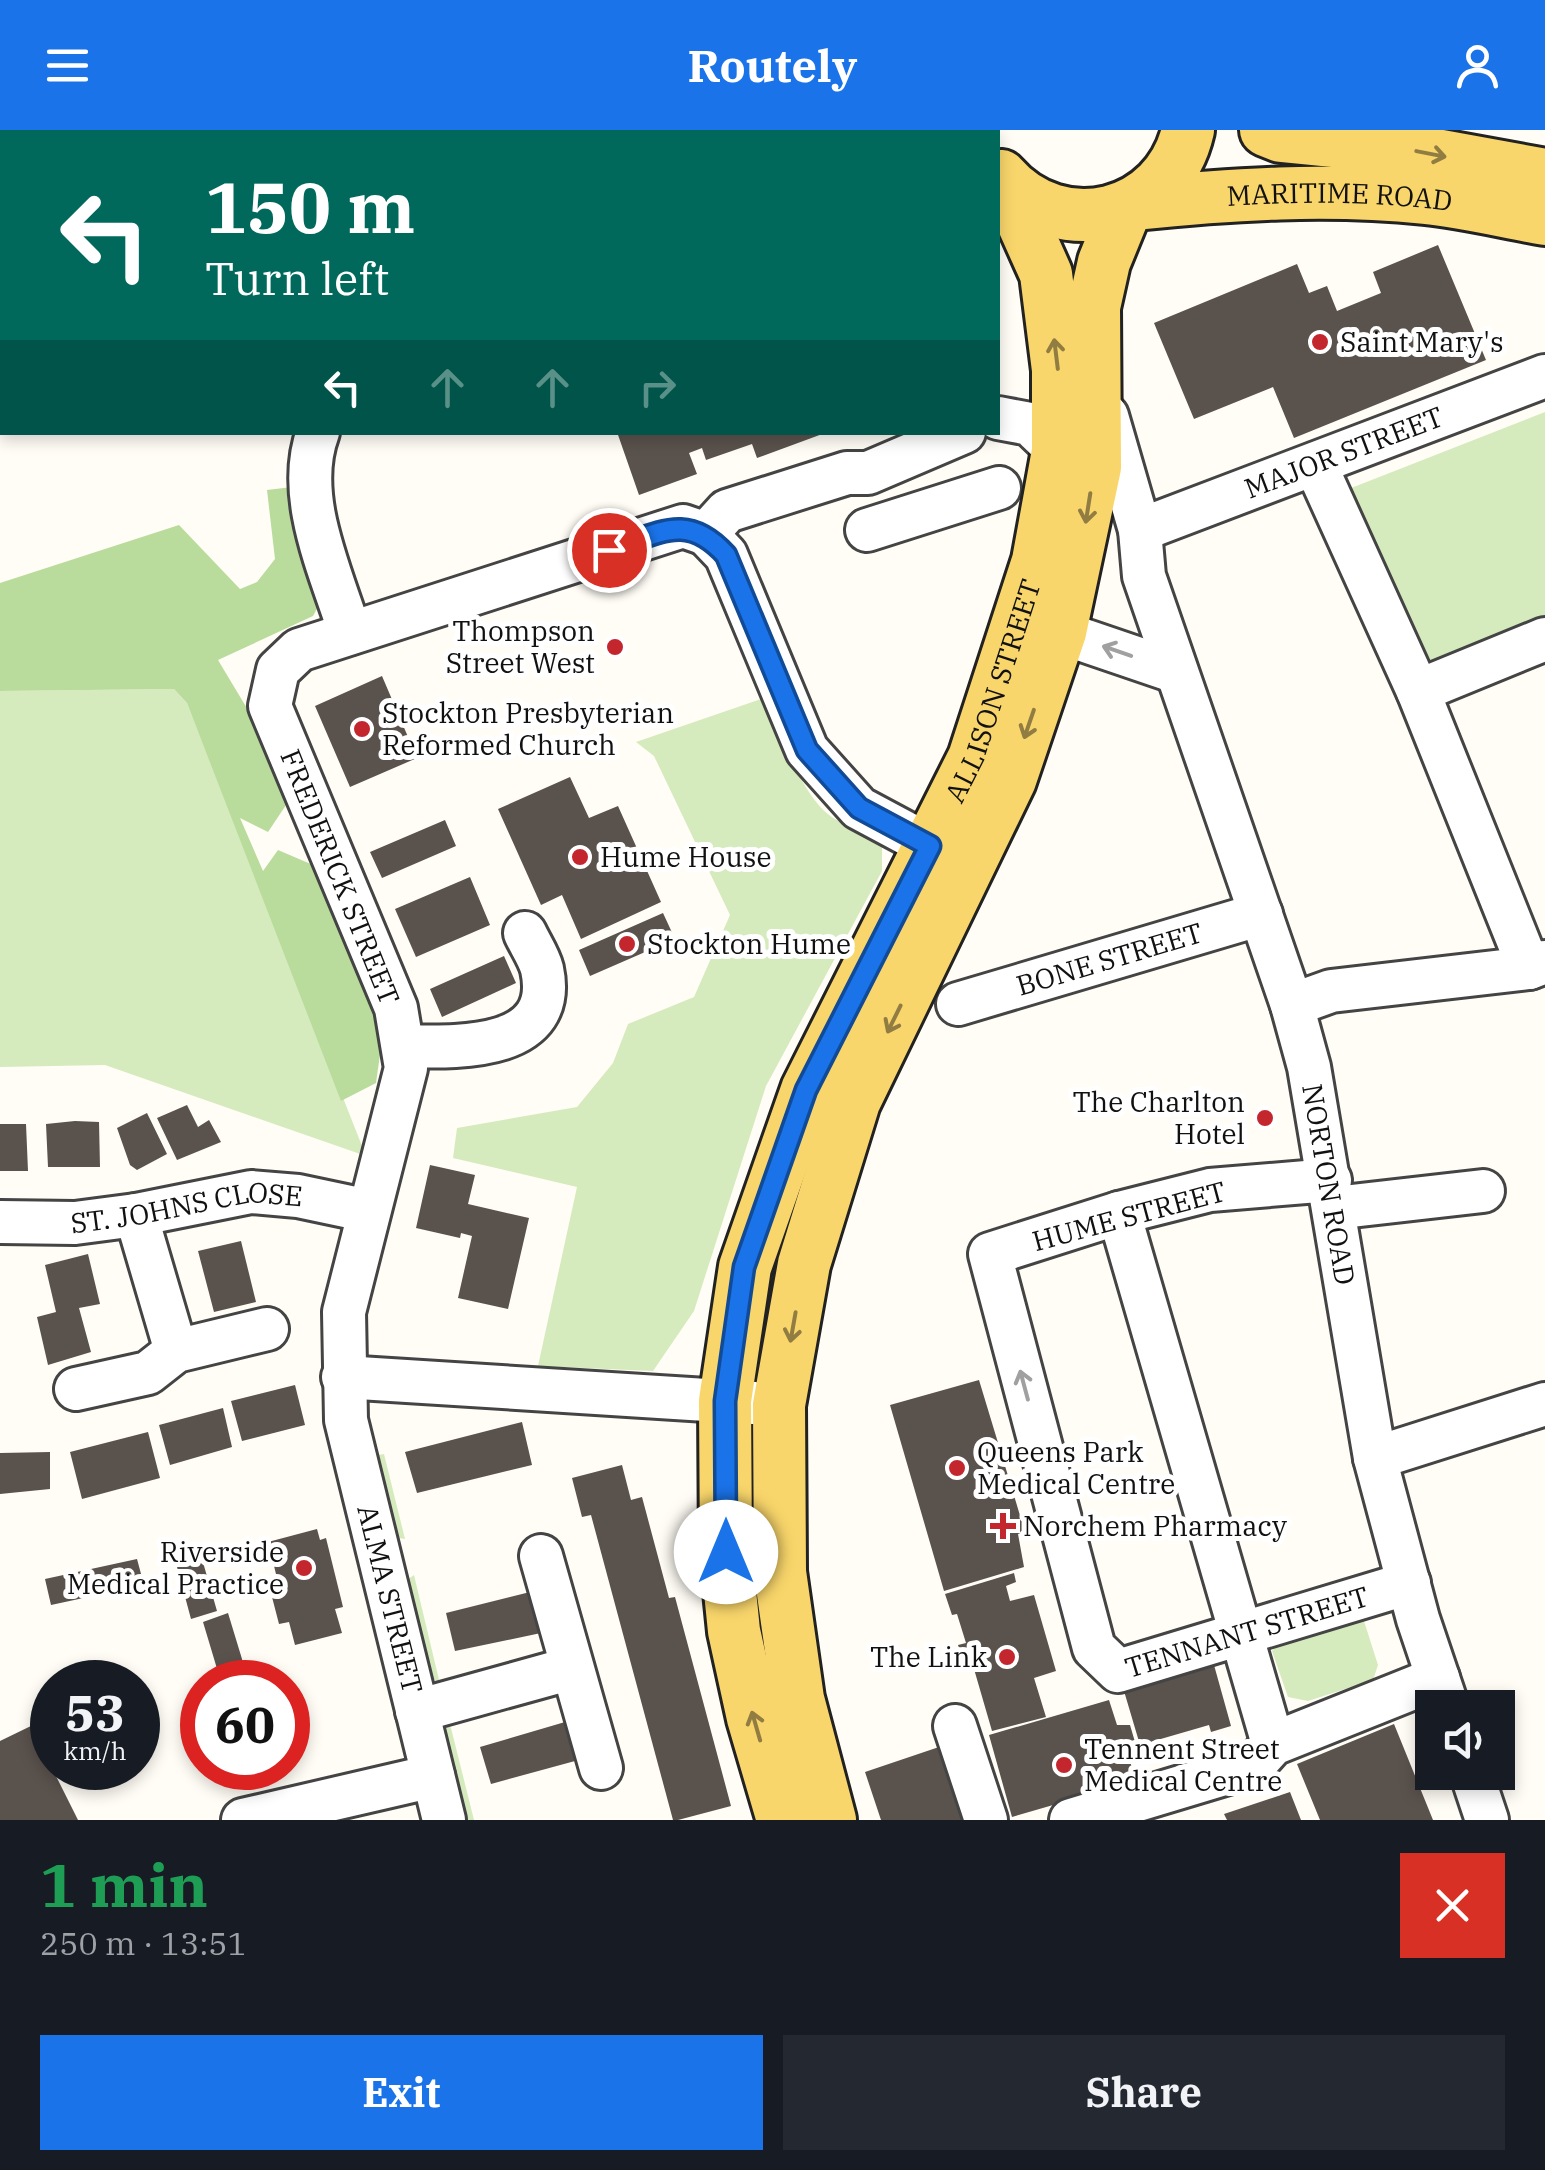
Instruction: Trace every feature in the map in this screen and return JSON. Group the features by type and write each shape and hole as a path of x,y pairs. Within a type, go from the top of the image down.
{"main road":[{"path":"1001,175 1050,209 1094,218 1130,206 1176,167 1188,130"},
{"name":"MARITIME ROAD","path":"1266,130 1281,136 1392,147 1545,175"},
{"name":"ALLISON STREET","path":"830,1820 798,1699 784,1619 779,1405 804,1264 854,1102 1010,780 1041,626 1058,451 1058,370 1046,274 1001,175"},
{"name":"MARITIME ROAD","path":"1130,206 1249,192 1334,191 1428,198 1545,220"},
{"name":"ALLISON STREET","path":"783,1820 753,1718 734,1630 726,1552 725,1401 744,1267 806,1090 1041,626 1094,467 1094,307 1104,262 1130,206"}],"street":[{"name":"NORTON ROAD","path":"1097,376 1140,530 1144,576 1292,1006 1332,1194 1376,1458 1408,1583 1442,1690"},
{"name":"MAJOR STREET","path":"1140,530 1545,376"},
{"path":"1000,418 1030,424 1058,451"},
{"path":"317,435 308,459 314,516 350,633 682,526 706,534 726,555 807,750 859,808 930,846"},
{"path":"706,534 727,511 846,473 868,473 957,435"},
{"path":"1292,1006 1331,992 1537,965 1315,464"},
{"path":"867,530 1000,488"},
{"path":"1041,626 1174,671"},
{"name":"FREDERICK STREET","path":"343,1377 344,1312 406,1068 396,1008 270,706 278,670 300,650 350,633"},
{"path":"1418,692 1545,639"},
{"name":"BONE STREET","path":"958,1004 1261,914"},
{"path":"402,1046 478,1048 518,1032 539,1007 542,970 525,933"},
{"name":"HUME STREET","path":"1094,1648 990,1254 1120,1212 1210,1190 1332,1194 1483,1191"},
{"name":"ST. JOHNS CLOSE","path":"0,1222 75,1223 136,1216 251,1192 298,1196 369,1211"},
{"path":"1120,1212 1274,1744"},
{"path":"136,1216 176,1351"},
{"path":"76,1390 148,1373 176,1351 268,1329"},
{"path":"343,1377 779,1405"},
{"name":"ALMA STREET","path":"343,1377 346,1420 444,1820"},
{"path":"1376,1458 1545,1404"},
{"path":"541,1556 600,1768"},
{"name":"TENNANT STREET","path":"1094,1648 1118,1671 1408,1583"},
{"path":"417,1711 572,1668"},
{"path":"1071,1820 1254,1765 1274,1744 1415,1701"},
{"path":"955,1726 986,1820"},
{"path":"243,1820 433,1776"},
{"path":"1477,1790 1487,1820"}],"green space":[{"path":"1545,412 1545,634 1416,688 1341,492"},
{"path":"292,487 320,603 313,616 218,660 251,715 290,799 268,832 240,818 263,871 278,850 320,868 383,1033 376,1083 341,1101 187,703 174,689 0,691 0,583 179,525 240,589 257,582 275,559 267,490"},
{"path":"174,689 187,703 366,1156 105,1065 0,1067 0,691"},
{"path":"767,697 802,781 835,819 882,846 882,871 766,1086 694,1311 653,1371 538,1366 577,1187 453,1158 457,1128 577,1107 613,1063 628,1024 694,997 730,915 654,756 636,742"},
{"path":"384,1454 405,1539 392,1537 372,1456"},
{"path":"414,1575 440,1684 431,1677 403,1583"},
{"path":"1363,1618 1378,1665 1373,1680 1308,1701 1288,1697 1272,1651 1278,1644"},
{"path":"448,1724 474,1820 462,1820 444,1735"}],"building":[{"name":"Saint Mary's","path":"1438,245 1486,360 1294,438 1273,387 1194,419 1154,323 1297,264 1309,293 1327,286 1337,311 1381,293 1373,272"},
{"path":"618,435 820,435 757,458 752,444 706,460 702,448 689,453 697,474 639,495"},
{"name":"Stockton Presbyterian Reformed Church","path":"382,676 417,758 350,787 315,706"},
{"name":"Hume House","path":"570,777 589,818 618,806 661,902 581,939 562,895 541,905 498,809"},
{"path":"445,820 456,846 382,878 370,852"},
{"path":"470,877 490,925 416,957 395,909"},
{"name":"Stockton Hume","path":"663,913 675,939 590,976 579,950"},
{"path":"504,956 516,983 442,1017 430,989"},
{"path":"187,1105 198,1127 209,1120 221,1142 177,1160 157,1118"},
{"path":"147,1113 167,1154 137,1170 130,1165 117,1128"},
{"path":"99,1122 100,1167 48,1167 46,1124"},
{"path":"0,1124 26,1124 28,1171 0,1171"},
{"path":"430,1165 475,1175 468,1204 529,1218 508,1309 458,1298 472,1236 461,1233 460,1238 416,1228"},
{"path":"241,1241 256,1302 214,1312 198,1251"},
{"path":"88,1254 100,1304 79,1308 91,1352 48,1365 37,1317 56,1312 45,1265"},
{"name":"Queens Park Medical Centre","path":"979,1380 1025,1532 1018,1534 1024,1567 944,1591 890,1405"},
{"path":"295,1385 305,1425 242,1441 231,1401"},
{"path":"223,1408 232,1447 170,1465 159,1425"},
{"path":"522,1422 532,1465 417,1493 405,1452"},
{"path":"148,1432 160,1478 82,1499 70,1452"},
{"path":"50,1452 50,1489 0,1494 0,1453"},
{"path":"622,1465 631,1500 642,1497 669,1598 675,1597 731,1806 678,1820 673,1820 591,1515 582,1517 572,1478"},
{"name":"Riverside Medical Practice","path":"317,1529 320,1540 326,1538 343,1607 335,1609 342,1633 295,1645 289,1622 279,1624 272,1597 281,1594 268,1542"},
{"path":"198,1545 217,1611 191,1619 173,1552"},
{"path":"137,1559 144,1585 51,1605 45,1579"},
{"name":"The Link","path":"1014,1573 1016,1582 1006,1586 1010,1601 1034,1595 1056,1671 1034,1678 1046,1717 992,1731 974,1669 967,1671 958,1645 966,1643 957,1614 952,1615 945,1594"},
{"path":"530,1592 541,1633 455,1651 446,1613"},
{"path":"228,1613 242,1660 214,1660 203,1622"},
{"path":"1214,1665 1231,1726 1211,1732 1209,1725 1140,1745 1124,1691"},
{"name":"Tennent Street Medical Centre","path":"1109,1700 1117,1725 1130,1725 1135,1742 1126,1748 1136,1781 1012,1817 989,1735"},
{"path":"565,1722 575,1761 491,1784 480,1747"},
{"path":"1394,1724 1415,1776 1415,1790 1421,1790 1433,1820 1320,1820 1297,1764"},
{"path":"30,1726 30,1790 63,1790 78,1820 0,1820 0,1741"},
{"path":"939,1747 963,1820 881,1820 865,1772"},
{"path":"1290,1792 1301,1820 1227,1820 1224,1814"}],"place":[{"name":"Saint Mary's","path":"1320,342"},
{"name":"Thompson Street West","path":"615,647"},
{"name":"Stockton Presbyterian Reformed Church","path":"362,729"},
{"name":"Hume House","path":"580,857"},
{"name":"Stockton Hume","path":"627,944"},
{"name":"The Charlton Hotel","path":"1265,1118"},
{"name":"Queens Park Medical Centre","path":"957,1468"},
{"name":"Norchem Pharmacy","path":"1003,1526"},
{"name":"Riverside Medical Practice","path":"304,1568"},
{"name":"The Link","path":"1007,1657"},
{"name":"Tennent Street Medical Centre","path":"1064,1765"}],"route":[{"path":"609,550 682,526 706,534 726,555 807,750 859,808 930,846 806,1090 744,1267 725,1401 726,1552"}]}
